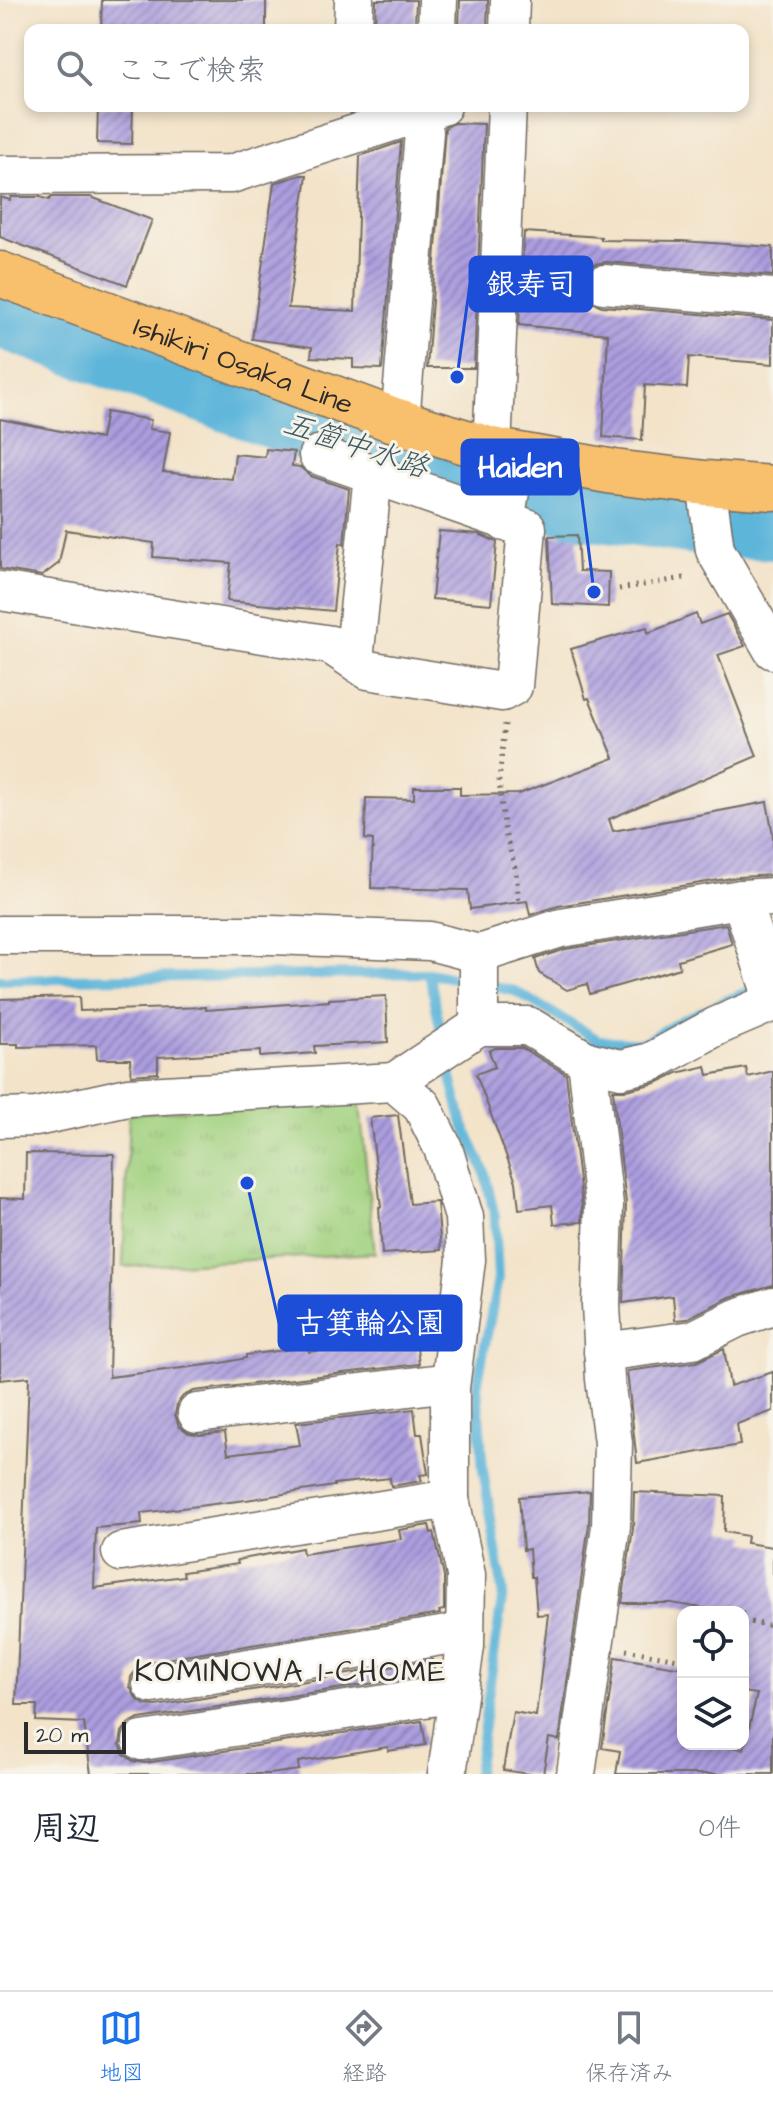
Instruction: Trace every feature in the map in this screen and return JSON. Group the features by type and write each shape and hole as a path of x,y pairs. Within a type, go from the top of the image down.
{"main road":[{"name":"Ishikiri Osaka Line","path":"0,274 400,422 507,481 614,472 773,488"}],"street":[{"path":"353,24 354,0"},
{"path":"437,24 438,0"},
{"path":"509,24 510,0"},
{"path":"0,591 331,645 368,670 502,692 513,686 527,528 507,481 507,112"},
{"path":"0,175 231,174 349,121 433,113 400,422"},
{"path":"604,284 773,298"},
{"path":"318,455 373,474 507,481"},
{"path":"354,660 373,474"},
{"path":"706,483 715,550 773,650"},
{"path":"0,935 272,935 430,941 479,954 561,928 757,898 773,1001 717,1026 651,1062 621,1069 587,1061 528,1026 479,1026 394,1082 128,1097 36,1117 0,1118"},
{"path":"479,954 479,1026"},
{"path":"576,1774 611,1526 613,1443 605,1379 601,1305 604,1205 587,1061"},
{"path":"394,1082 422,1106 443,1148 464,1217 466,1260 450,1382 450,1499 466,1575 465,1632 447,1774"},
{"path":"603,1352 693,1340 737,1318 773,1306"},
{"path":"197,1413 450,1382"},
{"path":"121,1552 450,1499"},
{"path":"152,1684 465,1632"},
{"path":"142,1741 458,1693"}],"path":[{"path":"619,589 727,570"},
{"path":"506,713 499,781 505,833 516,871 523,940"},
{"path":"749,1622 773,1623"},
{"path":"594,1645 677,1659"}],"green space":[{"path":"359,1096 375,1253 123,1267 129,1114"}],"building":[{"path":"102,0 266,0 266,24 101,24"},
{"path":"376,0 416,0 415,24 375,24"},
{"path":"460,0 488,0 487,24 459,24"},
{"path":"98,112 133,112 132,144 97,143"},
{"path":"454,123 484,124 474,368 427,368 445,128"},
{"path":"401,142 382,369 353,368 353,359 311,357 312,347 252,339 274,183 307,175 288,308 355,311 360,156"},
{"path":"0,197 10,200 11,197 40,197 49,200 51,197 91,197 152,220 127,285 0,237"},
{"path":"524,232 601,237 601,240 773,247 773,276 606,262 595,264 586,271 582,283 584,293 591,302 602,306 773,320 773,364 689,357 687,388 645,385 642,440 603,437 608,334 519,325"},
{"path":"106,412 151,420 149,429 170,432 163,472 232,479 235,454 265,457 266,449 294,452 292,466 349,489 333,611 227,601 231,563 153,557 154,543 66,530 59,563 42,576 0,569 0,419 101,439"},
{"path":"439,531 479,534 497,542 491,604 432,599"},
{"path":"577,535 579,571 609,572 608,607 552,604 549,536"},
{"path":"696,614 700,624 727,614 745,646 718,655 757,756 609,819 613,831 767,802 773,835 773,875 738,877 558,906 530,915 527,901 470,909 468,890 371,888 373,840 365,839 366,798 414,799 414,787 460,787 460,795 519,794 614,758 589,698 586,699 571,649 647,627 648,633"},
{"path":"726,924 732,944 678,960 680,968 590,994 587,984 567,990 539,973 535,959 566,949"},
{"path":"386,996 388,1042 314,1046 315,1053 260,1057 260,1051 158,1057 158,1073 131,1075 130,1059 97,1059 96,1045 18,1047 18,1044 0,1044 0,999 79,997 80,1011 206,1007 206,1010"},
{"path":"495,1048 522,1048 566,1074 582,1222 554,1224 552,1205 519,1209 516,1182 476,1074 495,1067 489,1051"},
{"path":"706,1066 708,1075 746,1068 748,1077 773,1071 773,1285 730,1297 686,1319 675,1320 673,1296 623,1303 626,1203 613,1090 656,1083 677,1073"},
{"path":"398,1115 410,1204 437,1202 441,1250 382,1254 381,1207 370,1118"},
{"path":"26,1153 114,1154 109,1377 222,1363 246,1358 246,1355 308,1347 309,1352 416,1340 419,1364 194,1391 183,1396 177,1404 175,1415 179,1426 189,1433 225,1432 228,1454 300,1445 296,1423 414,1409 417,1434 422,1434 428,1474 420,1475 422,1481 391,1486 390,1478 334,1484 246,1500 141,1513 142,1524 96,1528 94,1588 184,1576 183,1572 238,1564 237,1560 302,1548 303,1554 401,1539 399,1530 429,1525 431,1533 434,1532 444,1577 444,1610 439,1611 440,1614 148,1662 131,1677 130,1687 136,1698 145,1705 156,1706 432,1660 435,1674 139,1719 129,1723 122,1732 120,1744 124,1754 133,1761 145,1763 422,1721 426,1745 388,1751 388,1747 298,1762 299,1770 270,1774 91,1774 84,1723 36,1721 37,1705 16,1705 29,1377 0,1380 0,1198 25,1199"},
{"path":"724,1349 730,1386 773,1372 773,1411 737,1424 740,1445 637,1463 627,1371 696,1362"},
{"path":"590,1491 589,1524 559,1740 549,1738 543,1774 503,1770 513,1712 536,1716 548,1614 537,1615 529,1549 523,1550 519,1497"},
{"path":"634,1492 725,1496 724,1532 747,1536 746,1543 773,1547 773,1774 616,1774 620,1751 602,1748 615,1657 677,1667 677,1750 749,1750 749,1728 757,1694 749,1693 749,1606 622,1603 633,1529"}],"waterway":[{"name":"五箇中水路","path":"0,317 366,452 467,480 586,509 704,525 773,529"},
{"path":"429,973 443,1042"},
{"path":"0,980 429,973 472,982"},
{"path":"487,985 515,991 599,1040 642,1043 682,1020 760,986"},
{"path":"446,1058 462,1121 484,1170 495,1217 498,1279 477,1386 483,1470 503,1592 477,1774"}],"place":[{"name":"銀寿司","path":"457,377"},
{"name":"Haiden","path":"594,592"},
{"name":"古箕輪公園","path":"247,1183"}],"district":[{"name":"KOMINOWA 1-CHOME","path":"291,1671"}]}
